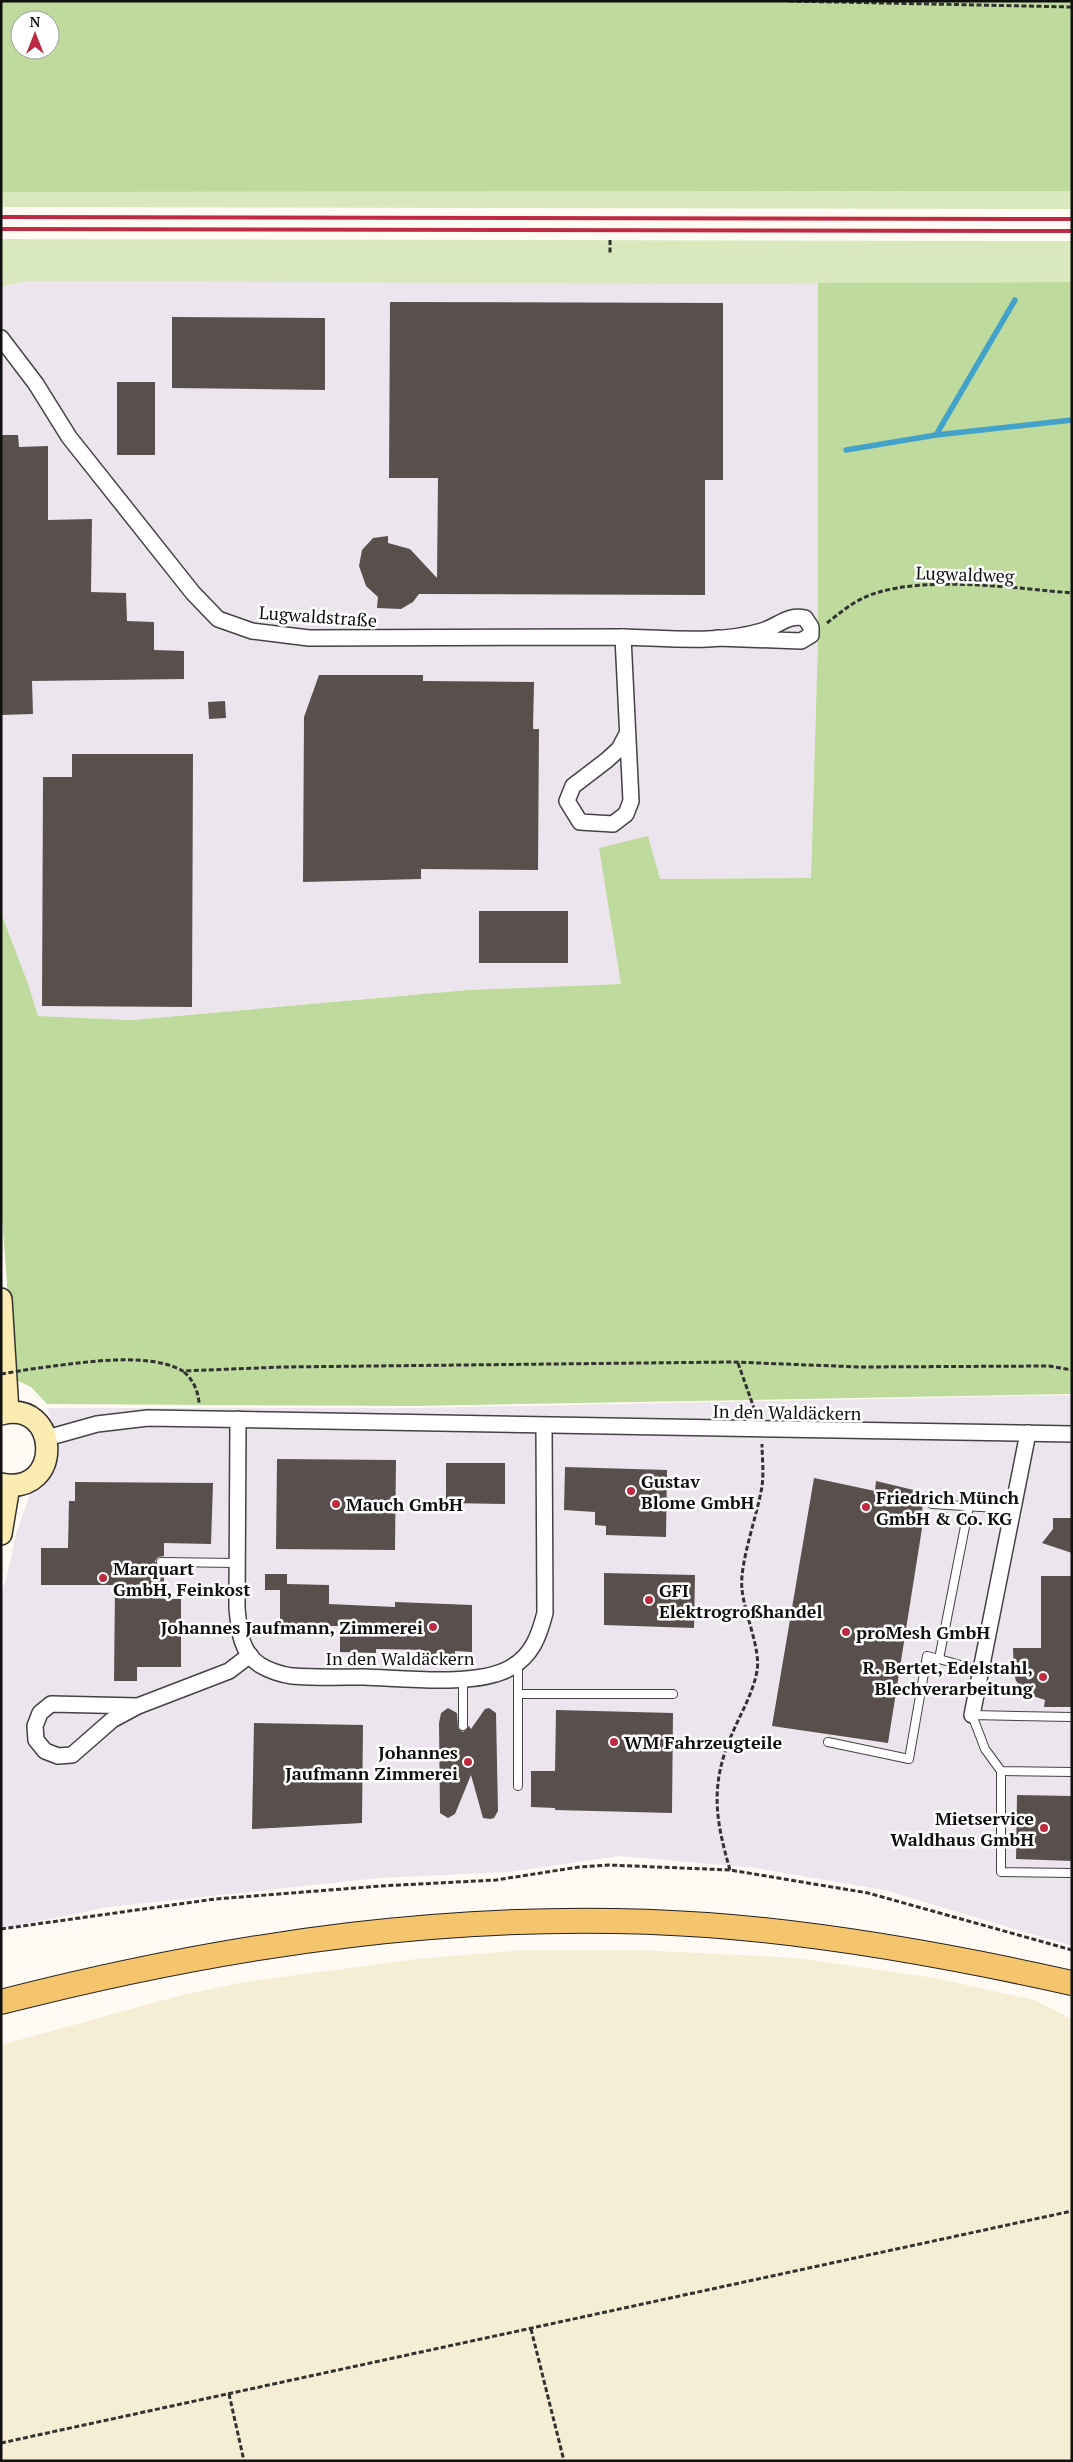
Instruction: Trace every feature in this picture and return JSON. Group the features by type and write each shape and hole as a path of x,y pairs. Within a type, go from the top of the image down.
{"main road":[{"path":"1,1299 5,1413 26,1415 37,1422 47,1438 48,1450 46,1463 39,1474 21,1485 5,1485 1,1534"},
{"path":"1,2002 202,1956 293,1942 430,1927 557,1922 705,1925 824,1938 910,1950 1072,1983"}],"street":[{"name":"Lugwaldstraße","path":"1,338 36,384 69,437 193,593 218,619 252,631 309,638 623,637 801,641 811,635 812,626 806,618 795,616 762,631 717,638"},
{"path":"623,637 628,734 631,801 626,814 613,824 580,822 567,802 572,786 619,749 628,734"},
{"name":"In den Waldäckern","path":"47,1438 97,1424 121,1420 199,1419 1072,1434"},
{"name":"In den Waldäckern","path":"238,1419 237,1562 239,1634 250,1655 260,1665 291,1676 463,1679 494,1676 518,1664 533,1647 545,1613 544,1426"},
{"path":"972,1715 1028,1433"},
{"path":"138,1706 51,1704 40,1713 34,1726 36,1740 45,1751 58,1756 72,1755 112,1720 138,1706 229,1671 250,1655"}],"lane":[{"path":"932,1504 1013,1509"},
{"path":"939,1659 969,1506"},
{"path":"161,1562 237,1562"},
{"path":"828,1742 909,1758 927,1656 982,1671"},
{"path":"518,1664 518,1786"},
{"path":"463,1679 463,1726"},
{"path":"518,1694 673,1694"},
{"path":"1072,1717 972,1715 985,1749 1002,1771 1002,1872 1072,1873"},
{"path":"1002,1771 1072,1772"}],"path":[{"path":"789,1 1072,7"},
{"path":"610,240 610,253"},
{"name":"Lugwaldweg","path":"811,635 848,607 875,593 909,585 956,585 1072,593"},
{"path":"1,1374 86,1362 156,1361 173,1365 191,1378 198,1393 199,1419"},
{"path":"730,1870 716,1807 718,1767 750,1695 758,1669 753,1636 746,1614 741,1587 762,1484 762,1430 738,1363"},
{"path":"183,1371 457,1365 738,1363 860,1367 1049,1366 1072,1370"},
{"path":"1,1929 215,1899 381,1886 496,1880 579,1867 609,1865 730,1870 868,1893 1072,1950"},
{"path":"1,2443 1072,2211"},
{"path":"532,2329 564,2461"},
{"path":"229,2394 244,2461"}],"shaded area":[{"path":"27,281 818,283 818,638 811,878 660,879 621,984 468,990 132,1020 38,1016 1,962 1,287"},
{"path":"1072,1395 1072,1946 884,1890 755,1868 619,1856 509,1872 379,1878 108,1907 1,1929 1,1591 6,1580 16,1534 33,1486 55,1438 47,1408 415,1408"},
{"path":"525,1950 638,1950 798,1958 935,1978 1034,2000 1072,2019 1072,2461 1,2461 1,2045 178,1996 244,1982 417,1959"}],"green space":[{"path":"1,1 1072,1 1072,191 1,192"},
{"path":"1072,191 1072,209 1,207 1,192"},
{"path":"1,239 1072,241 1072,282 711,284 27,281 1,287"},
{"path":"1072,282 1072,1394 415,1406 47,1404 31,1387 14,1379 1,1203 1,913 38,1016 132,1020 468,990 621,984 599,848 648,836 660,879 811,878 818,638 818,283"}],"building":[{"path":"390,302 723,303 723,480 705,480 705,595 419,594 413,602 401,609 377,608 378,597 366,586 359,566 362,550 373,538 388,536 388,543 410,549 437,578 438,478 389,478"},
{"path":"172,317 325,318 325,390 172,388"},
{"path":"117,382 155,382 155,455 117,455"},
{"path":"1,435 18,435 19,447 48,446 48,520 92,519 91,592 126,593 127,621 154,622 154,650 184,651 184,679 32,681 33,714 1,715"},
{"path":"319,675 423,675 423,681 534,682 533,729 539,729 538,870 421,869 421,879 303,882 304,717"},
{"path":"225,701 226,718 209,719 208,702"},
{"path":"72,754 193,754 192,1007 42,1006 43,777 72,777"},
{"path":"479,911 568,911 568,963 479,963"},
{"name":"Mauch GmbH","path":"277,1459 396,1460 395,1550 276,1549"},
{"path":"446,1463 505,1463 505,1504 446,1503"},
{"name":"Gustav Blome GmbH","path":"565,1467 667,1470 666,1537 606,1535 606,1526 595,1525 595,1512 564,1510"},
{"name":"proMesh GmbH","path":"814,1478 875,1491 876,1481 918,1491 922,1500 923,1522 888,1743 772,1726"},
{"name":"Marquart GmbH, Feinkost","path":"75,1482 213,1483 211,1544 164,1543 164,1556 158,1557 155,1561 158,1567 164,1568 164,1599 181,1599 181,1667 137,1667 137,1681 114,1681 115,1585 41,1585 41,1548 68,1548 69,1501 75,1501"},
{"path":"1053,1518 1072,1518 1072,1553 1042,1543 1053,1529"},
{"name":"GFI Elektrogroßhandel","path":"604,1573 695,1575 694,1628 604,1625"},
{"path":"265,1574 287,1574 287,1584 329,1585 329,1604 395,1607 395,1602 472,1605 472,1652 455,1651 455,1661 424,1660 424,1650 376,1649 376,1653 340,1652 340,1626 307,1626 307,1633 288,1632 289,1625 280,1624 280,1590 265,1590"},
{"path":"1041,1576 1072,1576 1072,1707 1044,1707 1045,1700 1027,1694 1016,1681 1014,1673 1013,1648 1041,1648"},
{"name":"Johannes Jaufmann Zimmerei","path":"448,1708 457,1713 458,1728 463,1732 469,1726 471,1729 485,1709 489,1708 496,1713 498,1811 494,1818 483,1818 471,1775 455,1814 448,1818 440,1813 439,1723 441,1713"},
{"name":"WM Fahrzeugteile","path":"556,1710 673,1713 672,1813 555,1810 555,1808 531,1807 531,1771 555,1771"},
{"path":"254,1723 363,1725 362,1823 252,1829"},
{"name":"Mietservice Waldhaus GmbH","path":"1017,1795 1072,1796 1072,1861 1016,1859"}],"waterway":[{"path":"936,435 1015,300"},
{"path":"846,450 936,435 1072,420"}],"railway":[{"path":"1,217 1072,219"},
{"path":"1,229 1072,231"}],"place":[{"name":"Gustav Blome GmbH","path":"631,1491"},
{"name":"Mauch GmbH","path":"336,1504"},
{"name":"Friedrich Münch GmbH & Co. KG","path":"866,1507"},
{"name":"Marquart GmbH, Feinkost","path":"103,1578"},
{"name":"GFI Elektrogroßhandel","path":"649,1600"},
{"name":"Johannes Jaufmann, Zimmerei","path":"433,1627"},
{"name":"proMesh GmbH","path":"846,1632"},
{"name":"R. Bertet, Edelstahl, Blechverarbeitung","path":"1043,1677"},
{"name":"WM Fahrzeugteile","path":"614,1742"},
{"name":"Johannes Jaufmann Zimmerei","path":"468,1762"},
{"name":"Mietservice Waldhaus GmbH","path":"1044,1828"}]}
